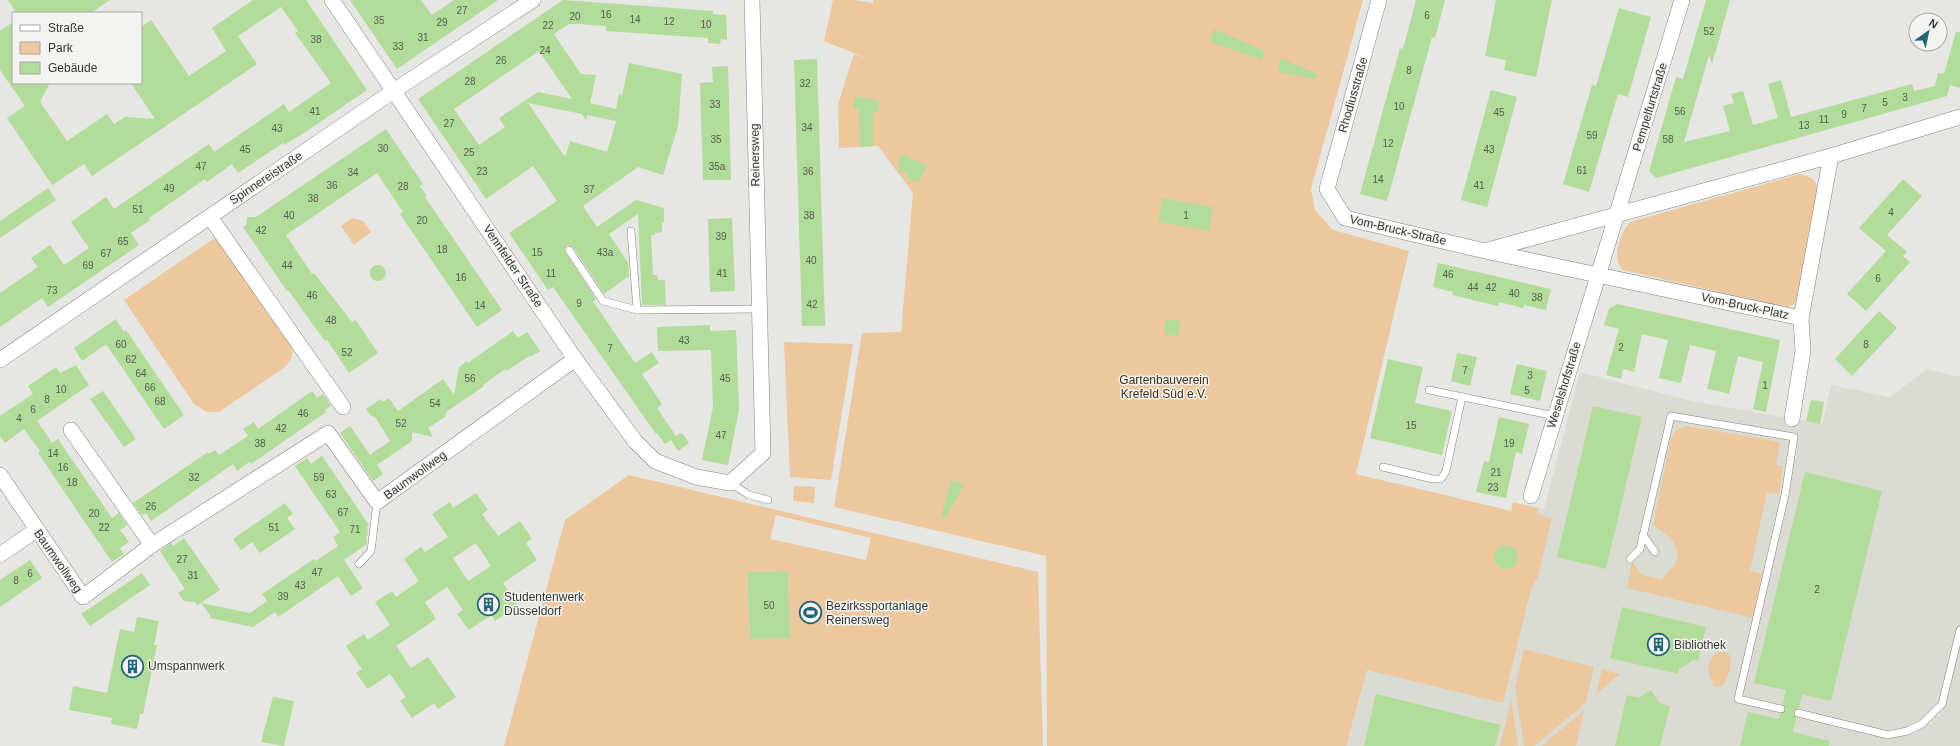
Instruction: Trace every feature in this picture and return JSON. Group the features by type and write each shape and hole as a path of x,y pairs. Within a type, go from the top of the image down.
{"street":[{"name":"Vennfelder Straße","path":"332,0 395,90 575,359 635,442 655,461 696,477 730,482"},
{"name":"Spinnereistraße","path":"0,360 395,90 533,0"},
{"name":"Reinersweg","path":"730,482 762,453 759,309 748,0"},
{"name":"Rhodiusstraße","path":"1327,189 1379,0"},
{"name":"Pempelfurtstraße","path":"1618,214 1682,0"},
{"path":"1485,251 1831,156 1960,117"},
{"name":"Vom-Bruck-Platz","path":"1485,251 1801,318 1831,156"},
{"name":"Vom-Bruck-Straße","path":"1327,189 1345,218 1485,251"},
{"path":"1597,275 1618,214"},
{"path":"210,217 343,407"},
{"name":"Weselshofstraße","path":"1531,496 1597,275"},
{"path":"1792,419 1803,351 1801,318"},
{"name":"Baumwollweg","path":"0,475 83,597 152,545 328,433 377,502 575,359"},
{"path":"71,430 152,545"},
{"path":"0,555 36,530"}],"lane":[{"path":"631,231 637,310"},
{"path":"569,250 603,301 637,310 759,309"},
{"path":"1429,390 1555,416"},
{"path":"1383,467 1433,479 1441,479 1446,471 1462,397"},
{"path":"1630,559 1640,549 1671,416 1794,437 1785,495 1738,699 1781,709"},
{"path":"730,482 749,495 768,500"},
{"path":"359,564 372,551 377,502"},
{"path":"1643,535 1655,552"},
{"path":"1798,713 1888,735 1907,731 1922,724 1942,704 1960,630"}],"shaded area":[{"path":"1927,369 1960,377 1960,746 1337,746 1395,483 1511,511 1513,502 1544,509 1580,372 1691,401 1822,424 1831,385 1890,397"}],"green space":[{"name":"Gartenbauverein Krefeld Süd e.V.","path":"833,0 854,0 873,3 873,0 1363,0 1311,189 1315,210 1333,230 1409,251 1356,474 1511,511 1513,502 1538,508 1537,514 1552,518 1538,577 1531,589 1503,703 1367,670 1346,746 1047,746 1046,556 834,507 862,333 901,332 913,193 878,146 839,148 838,104 854,54 878,63 824,41"},
{"path":"1800,174 1813,180 1819,192 1799,297 1793,305 1787,307 1623,270 1619,265 1617,253 1618,246 1626,227 1630,222"},
{"path":"352,218 363,221 371,232 354,245 341,226"},
{"path":"219,235 290,340 292,344 292,355 284,368 219,412 207,412 194,404 124,300"},
{"path":"784,342 853,344 831,480 790,477"},
{"path":"1687,426 1780,442 1776,465 1783,466 1779,494 1767,492 1750,571 1762,574 1753,618 1627,588 1632,562 1642,575 1661,579 1670,571 1675,563 1677,550 1675,544 1653,525 1671,438 1678,429"},
{"path":"629,475 1038,572 1043,746 504,746 565,520","holes":["776,515 871,538 866,560 770,539","788,571 790,638 750,639 747,572"]},
{"path":"794,486 815,487 814,503 793,501"},
{"path":"1524,649 1594,667 1586,702 1535,746 1524,746 1515,687"},
{"path":"1717,652 1729,654 1731,663 1730,671 1721,687 1714,686 1708,668 1710,661"},
{"path":"1602,669 1620,674 1596,694"},
{"path":"1511,699 1518,746 1500,746"},
{"path":"1584,710 1576,746 1542,746"}],"building":[{"path":"8,0 110,0 92,12 15,12"},
{"path":"253,0 306,0 367,90 304,133 284,145 283,143 238,173 232,164 207,182 205,179 149,218 150,220 131,233 139,245 48,307 42,298 0,327 0,293 38,267 31,258 50,245 64,265 89,248 71,222 106,197 114,209 209,144 214,152 284,104 289,112 331,83 295,33 298,31 281,7 238,36 257,64 92,176 84,164 52,185 7,118 25,106 0,70 0,31 12,23 12,84 49,84 40,102 67,141 107,114 114,124 125,117 155,119 132,84 142,84 142,26 151,20 189,76 226,51 212,28"},
{"path":"350,0 421,0 432,15 454,0 498,0 397,69"},
{"path":"563,0 713,11 713,14 726,15 727,40 721,39 720,44 708,43 708,38 606,31 606,26 579,24 569,24 554,34 581,74 596,75 590,103 616,109 619,94 622,95 629,63 682,74 678,126 663,175 638,167 583,206 597,227 636,200 664,208 662,232 651,235 653,275 657,275 658,280 665,280 666,305 642,305 638,214 609,234 628,263 629,276 604,294 573,247 568,245 564,250 596,299 593,301 635,363 652,352 659,363 642,374 662,404 657,408 676,436 682,433 689,443 678,451 671,440 665,444 657,433 656,434 553,287 548,290 509,233 557,201 533,166 486,199 418,99","holes":["539,51 572,99 538,92 499,118 505,127 479,145 454,109","528,103 582,114 586,120 587,115 616,121 607,152 570,141 565,157"]},
{"path":"1416,0 1445,0 1435,38 1432,37 1387,201 1360,194 1400,48 1403,49"},
{"path":"1496,0 1552,0 1536,77 1504,70 1506,60 1485,56"},
{"path":"1706,0 1730,0 1712,64 1709,55 1684,142 1730,131 1723,106 1734,103 1731,94 1743,91 1753,125 1778,118 1768,84 1781,80 1791,117 1912,84 1914,91 1935,86 1938,73 1944,74 1956,32 1960,32 1960,88 1950,85 1947,96 1656,178 1649,171 1676,77 1683,79"},
{"path":"1619,8 1651,17 1628,97 1618,94 1589,192 1563,184 1592,85 1596,86"},
{"path":"1214,29 1265,51 1262,60 1210,42"},
{"path":"1281,58 1317,74 1315,79 1278,72"},
{"path":"817,59 825,326 802,326 794,60"},
{"path":"728,66 731,180 703,180 700,83 713,82 712,67"},
{"path":"1491,90 1517,97 1487,207 1461,200"},
{"path":"855,96 879,101 877,113 873,112 873,146 860,147 859,109 853,108"},
{"path":"386,129 423,184 420,186 427,196 425,197 502,310 477,327 400,214 403,212 377,173 286,235 312,274 314,273 352,322 355,319 378,353 349,373 327,340 325,341 288,290 287,291 243,227 246,225 247,217 256,217"},
{"path":"900,154 927,165 919,183 906,178 908,173 898,172"},
{"path":"1903,179 1922,196 1887,235 1907,252 1903,256 1910,262 1866,311 1847,294 1886,251 1859,228"},
{"path":"48,188 56,200 0,238 0,221"},
{"path":"1162,198 1213,207 1209,231 1158,222"},
{"path":"732,218 735,291 710,292 708,219"},
{"path":"1438,263 1551,289 1546,310 1524,305 1523,308 1499,302 1498,306 1452,295 1453,292 1433,287"},
{"path":"378,265 384,267 386,273 384,279 378,281 372,279 370,273 372,267"},
{"path":"1617,304 1780,340 1766,412 1753,409 1763,362 1738,356 1729,394 1707,389 1716,351 1690,345 1681,383 1659,378 1668,340 1642,334 1634,372 1623,369 1621,379 1606,375 1619,329 1604,325 1609,309"},
{"path":"1879,311 1897,328 1852,376 1835,359"},
{"path":"116,319 124,332 126,330 184,415 164,429 106,344 82,361 74,348"},
{"path":"1166,319 1180,321 1178,336 1164,334"},
{"path":"710,325 710,331 736,330 739,409 728,465 702,460 713,407 711,350 658,351 657,327"},
{"path":"513,331 518,338 527,332 540,351 532,356 529,356 506,371 505,369 483,385 484,386 446,412 445,417 428,428 433,437 412,432 412,441 377,465 383,474 373,481 340,433 350,426 370,455 390,441 375,417 371,416 366,409 381,399 383,402 389,398 398,411 443,379 454,395 459,367 467,361 468,363"},
{"path":"1457,353 1477,357 1470,386 1451,381"},
{"path":"1388,359 1423,367 1415,403 1452,411 1442,455 1370,438"},
{"path":"1517,364 1547,371 1540,401 1510,394"},
{"path":"76,365 89,385 37,421 52,443 58,439 112,518 119,513 127,525 120,530 129,542 120,548 124,554 112,562 38,453 40,451 24,429 5,443 0,436 0,416 33,394 28,386 56,367 60,373"},
{"path":"103,391 136,439 124,447 90,399"},
{"path":"312,391 317,398 323,394 331,406 325,410 326,412 251,464 249,462 237,471 233,464 151,521 146,513 142,515 133,503 208,452 209,454 215,450 219,455 248,436 243,429 254,422 258,429"},
{"path":"1811,400 1824,402 1820,424 1806,421"},
{"path":"1593,406 1642,417 1606,569 1557,557"},
{"path":"1499,417 1529,424 1522,454 1516,452 1506,498 1476,492 1484,461 1489,462"},
{"path":"322,456 369,525 367,527 368,535 366,536 367,544 344,560 363,588 351,596 338,576 278,617 275,612 253,627 210,618 210,615 201,603 250,613 267,601 262,594 314,559 316,561 338,546 333,537 340,532 295,466 307,458 311,464"},
{"path":"1805,472 1882,491 1831,701 1802,694 1799,708 1793,712 1796,718 1793,732 1829,741 1829,746 1740,746 1748,712 1779,719 1780,714 1786,710 1783,704 1786,690 1754,683"},
{"path":"951,480 964,484 946,518 941,516"},
{"name":"Studentenwerk Düsseldorf","path":"476,493 488,510 482,514 498,536 520,521 532,539 526,543 537,560 503,583 518,605 495,621 491,615 469,630 457,614 463,610 447,587 425,602 436,619 396,646 411,668 428,657 456,697 438,709 434,703 412,718 400,701 406,697 390,674 368,689 356,673 362,669 346,646 364,634 368,640 390,625 375,602 392,591 396,597 419,581 404,559 421,547 425,552 448,537 432,514 450,502 453,508","holes":["476,543 491,566 468,581 453,558"]},
{"path":"285,503 293,514 287,518 295,529 260,553 252,542 241,550 233,539"},
{"path":"184,538 220,590 197,605 195,602 184,601 178,593 185,589 160,551 171,543 173,546"},
{"path":"1506,545 1515,548 1518,557 1515,566 1506,569 1497,566 1494,557 1497,548"},
{"path":"30,560 42,578 0,607 0,580"},
{"path":"788,571 790,638 750,639 747,572"},
{"path":"142,573 150,585 90,626 81,614"},
{"name":"Bibliothek","path":"1622,607 1706,627 1698,661 1693,660 1679,669 1678,674 1610,658"},
{"name":"Umspannwerk","path":"137,617 159,621 154,645 157,645 143,714 140,714 137,729 111,724 112,718 69,710 73,686 107,693 120,629 134,632"},
{"path":"1651,690 1659,703 1670,706 1660,746 1615,746 1627,695 1638,698"},
{"path":"1376,694 1501,725 1495,746 1364,746"},
{"path":"273,697 294,701 284,746 261,742"}],"place":[{"name":"Studentenwerk Düsseldorf","path":"488,604"},
{"name":"Bezirkssportanlage Reinersweg","path":"810,613"},
{"name":"Bibliothek","path":"1658,645"},
{"name":"Umspannwerk","path":"132,666"}]}
